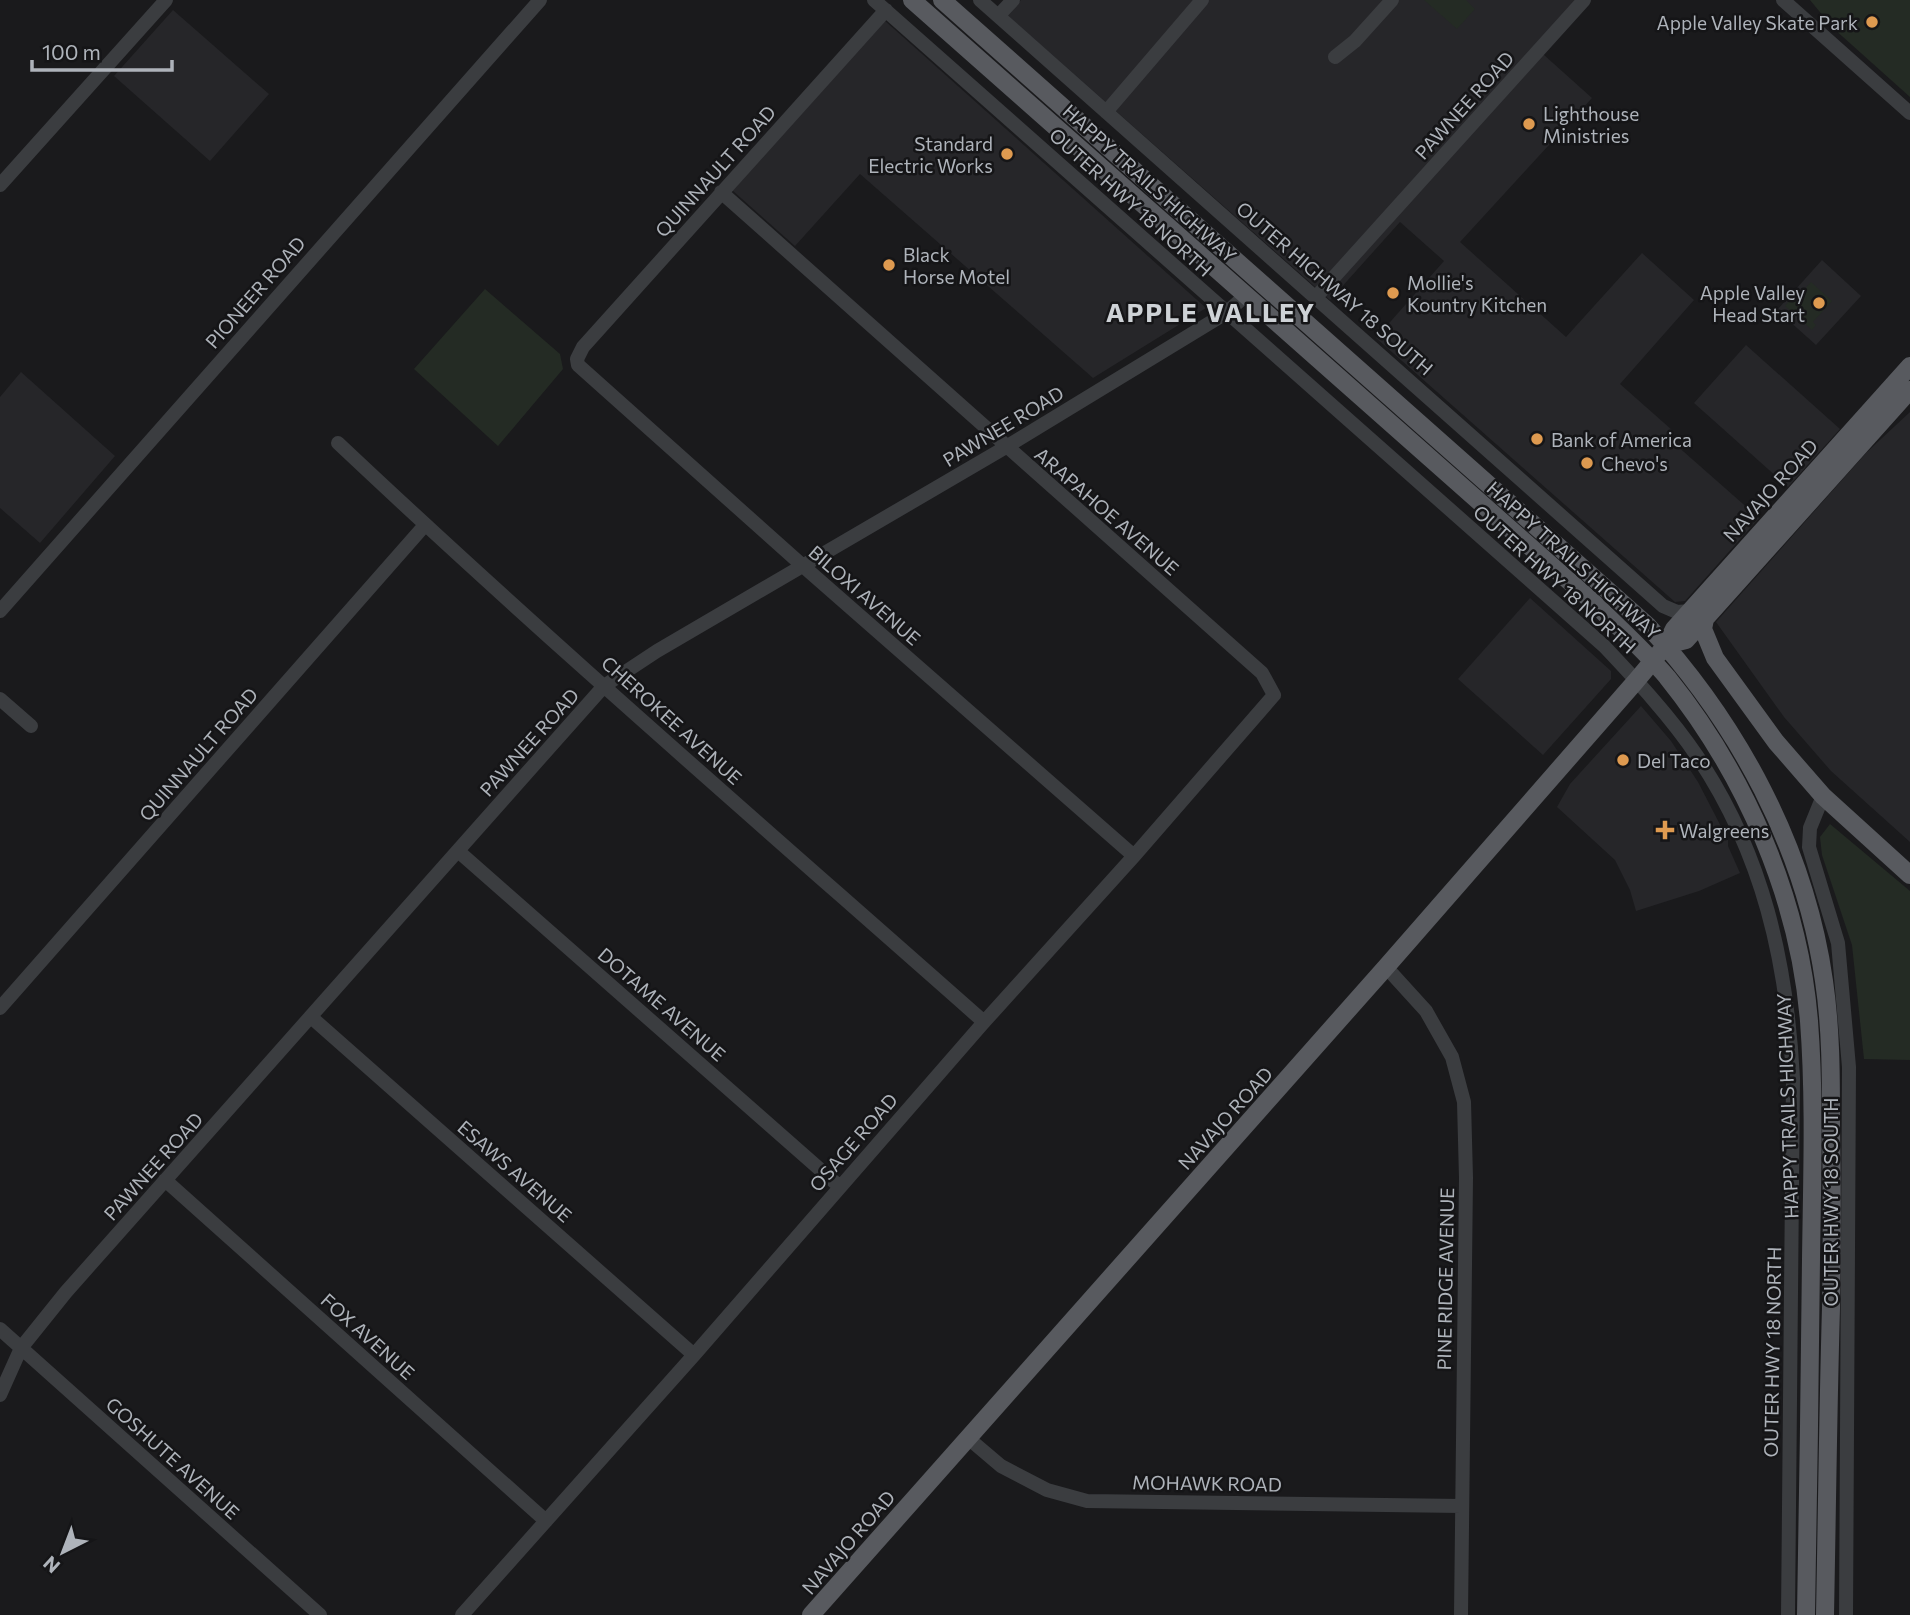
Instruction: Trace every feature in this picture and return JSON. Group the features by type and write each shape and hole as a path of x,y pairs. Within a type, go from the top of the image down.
{"main road":[{"name":"HAPPY TRAILS HIGHWAY","path":"912,0 1595,604 1653,661 1696,717 1722,757 1750,810 1780,884 1803,976 1809,1021 1812,1119 1806,1615"},
{"name":"HAPPY TRAILS HIGHWAY","path":"942,0 1648,626 1675,638 1765,793 1780,824 1803,890 1824,978 1830,1030 1833,1241 1825,1615"},
{"path":"1163,222 1179,226 1243,282 1252,283 1259,280"},
{"path":"1245,296 1262,295 1328,353 1350,361"},
{"name":"NAVAJO ROAD","path":"1698,615 1910,366"},
{"name":"NAVAJO ROAD","path":"811,1615 1386,967 1653,661 1910,390"},
{"path":"1698,615 1715,658 1776,742 1823,796 1910,875"},
{"path":"1675,638 1715,658"}],"street":[{"path":"0,185 166,0"},
{"name":"PIONEER ROAD","path":"0,611 540,0"},
{"name":"OUTER HWY 18 NORTH","path":"874,0 1604,646 1674,725 1697,756 1731,814 1761,886 1783,972 1790,1020 1793,1079 1788,1615"},
{"name":"OUTER HIGHWAY 18 SOUTH","path":"980,0 1663,606"},
{"path":"998,16 1013,0"},
{"path":"1105,112 1202,0"},
{"path":"1335,57 1355,41 1392,0"},
{"name":"PAWNEE ROAD","path":"1316,297 1584,0"},
{"path":"1783,0 1910,113"},
{"name":"QUINNAULT ROAD","path":"577,359 583,347 886,10"},
{"name":"ARAPAHOE AVENUE","path":"722,192 1262,673 1274,695"},
{"path":"1259,280 1276,262"},
{"name":"PAWNEE ROAD","path":"0,1395 21,1348 66,1292 604,686 657,651 1006,447 1226,313 1245,296"},
{"name":"BILOXI AVENUE","path":"577,359 581,369 1134,856"},
{"name":"CHEROKEE AVENUE","path":"338,443 604,686 984,1022"},
{"name":"QUINNAULT ROAD","path":"0,1008 425,525"},
{"path":"1663,606 1677,612 1698,615"},
{"path":"1663,606 1675,638"},
{"name":"OSAGE ROAD","path":"462,1615 1274,695"},
{"path":"0,699 31,726"},
{"name":"OUTER HWY 18 SOUTH","path":"1823,796 1810,828 1809,847 1838,943 1849,1067 1846,1615"},
{"name":"DOTAME AVENUE","path":"458,851 840,1187"},
{"name":"PINE RIDGE AVENUE","path":"1386,967 1426,1011 1452,1057 1464,1102 1461,1615"},
{"name":"ESAWS AVENUE","path":"311,1017 694,1355"},
{"name":"FOX AVENUE","path":"165,1180 546,1521"},
{"name":"GOSHUTE AVENUE","path":"0,1329 320,1615"},
{"name":"MOHAWK ROAD","path":"968,1438 1001,1466 1047,1490 1087,1501 1462,1506"}],"shaded area":[{"path":"1021,0 1576,0 1534,46 1592,98 1460,242 1566,337 1642,253 1694,300 1620,384 1672,430 1667,437 1759,518 1685,601 1675,602 1376,338 1444,261 1400,222 1330,300 1007,15"},
{"path":"1424,0 1466,0 1475,9 1457,29"},
{"path":"1810,0 1910,0 1910,97 1833,28"},
{"path":"173,10 269,94 210,161 114,76"},
{"path":"884,20 1206,308 1093,378 860,174 795,246 732,190"},
{"name":"Apple Valley Head Start","path":"1822,260 1861,296 1816,345 1777,310"},
{"path":"1811,282 1832,301 1813,322 1816,325 1812,330 1785,306 1795,294 1798,297"},
{"path":"485,289 560,354 563,369 498,446 414,369"},
{"path":"1746,345 1840,429 1788,487 1694,403"},
{"path":"21,372 115,456 40,543 0,508 0,397"},
{"path":"1910,412 1910,842 1831,771 1784,717 1716,622 1866,453"},
{"path":"1530,598 1611,671 1611,679 1543,755 1458,679"},
{"path":"1641,706 1671,741 1698,782 1728,840 1740,873 1699,891 1636,911 1630,890 1615,860 1557,807 1570,784"},
{"path":"1830,824 1910,891 1910,1060 1864,1059 1852,945 1822,855 1820,837"}],"place":[{"name":"Apple Valley Skate Park","path":"1872,22"},
{"name":"Lighthouse Ministries","path":"1529,124"},
{"name":"Standard Electric Works","path":"1007,154"},
{"name":"Black Horse Motel","path":"889,265"},
{"name":"Mollie's Kountry Kitchen","path":"1393,293"},
{"name":"Apple Valley Head Start","path":"1819,303"},
{"name":"Bank of America","path":"1537,439"},
{"name":"Chevo's","path":"1587,463"},
{"name":"Del Taco","path":"1623,760"},
{"name":"Walgreens","path":"1665,830"}],"district":[{"name":"APPLE VALLEY","path":"1211,311"}]}
